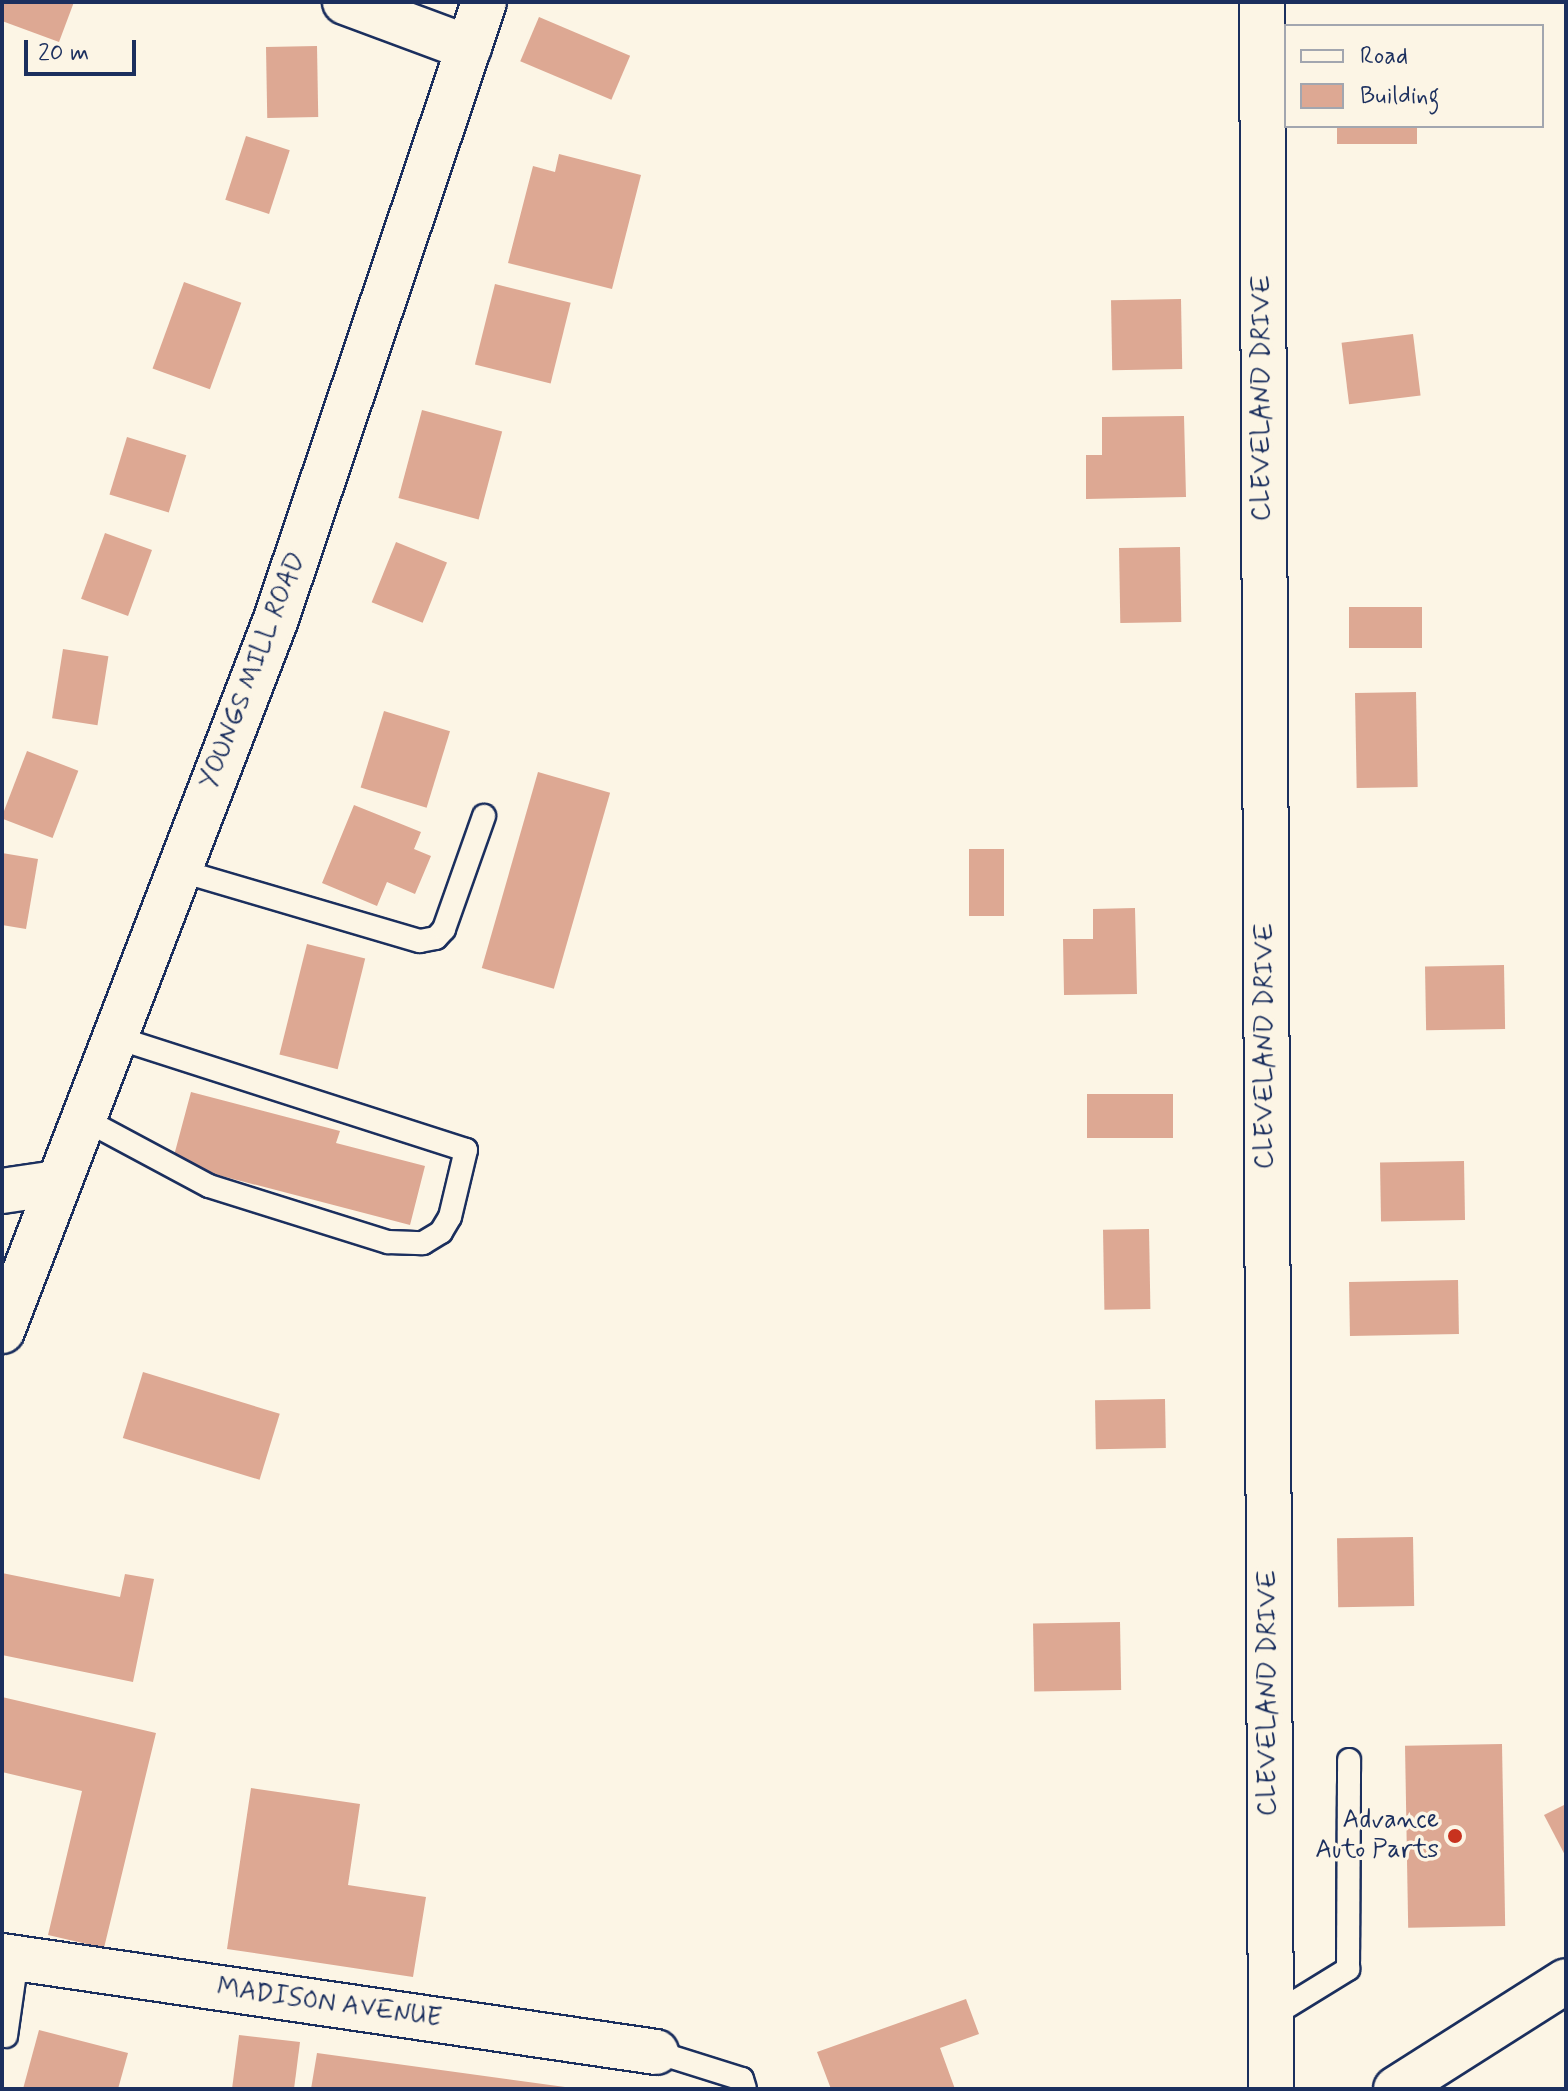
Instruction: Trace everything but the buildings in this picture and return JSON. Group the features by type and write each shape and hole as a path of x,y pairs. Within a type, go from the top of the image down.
{"street":[{"path":"345,2 469,48"},
{"name":"YOUNGS MILL ROAD","path":"2,1331 56,1183 276,619 484,2"},
{"name":"CLEVELAND DRIVE","path":"1262,2 1271,2089"},
{"path":"2,1191 56,1183"},
{"name":"MADISON AVENUE","path":"10,1958 656,2052"},
{"path":"1396,2089 1566,1981"}],"lane":[{"path":"178,870 420,941 436,938 444,929 484,816"},
{"path":"82,1118 209,1186 388,1242 423,1243 441,1232 450,1217 466,1150 113,1037"},
{"path":"1270,2017 1348,1969 1349,1760"},
{"path":"3,2041 10,1958"},
{"path":"656,2052 742,2079 745,2089"}],"place":[{"name":"Advance Auto Parts","path":"1455,1836"}]}
